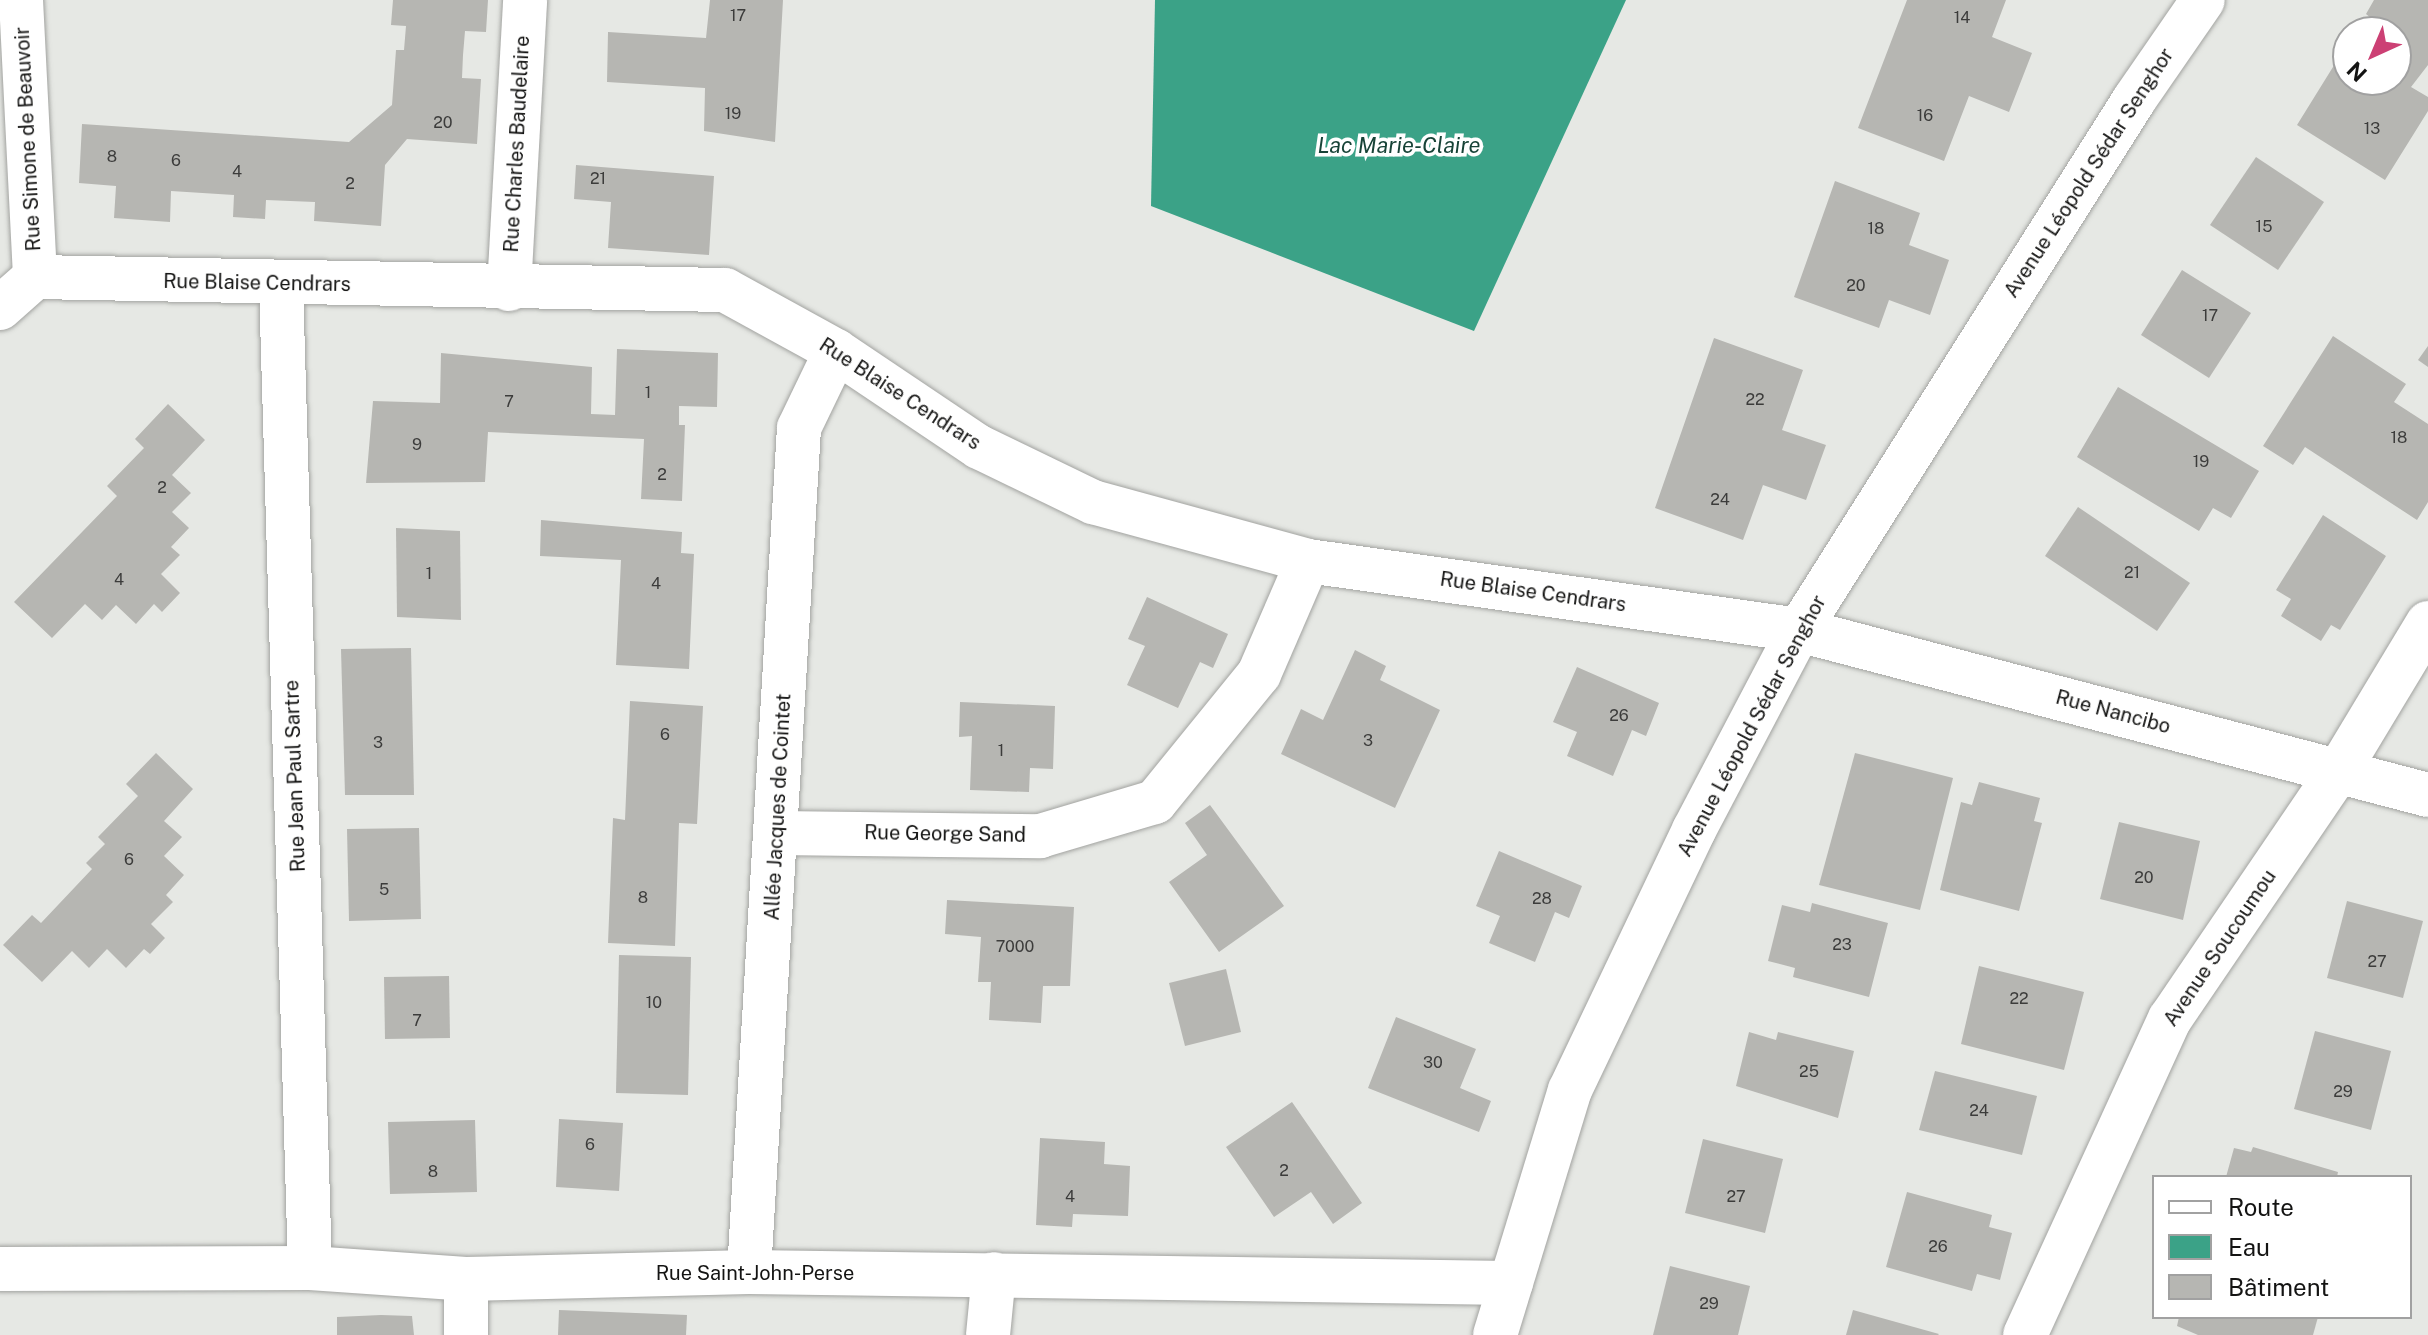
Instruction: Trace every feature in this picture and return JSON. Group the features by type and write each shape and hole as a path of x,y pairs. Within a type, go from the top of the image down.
{"street":[{"name":"Rue Simone de Beauvoir","path":"21,0 35,277"},
{"name":"Rue Charles Baudelaire","path":"509,289 525,0"},
{"name":"Avenue Léopold Sédar Senghor","path":"1495,1335 1570,1090 1694,830 1799,630 2134,100 2203,0"},
{"name":"Rue Blaise Cendrars","path":"35,277 281,285 725,290 836,351 979,447 1093,502 1308,561 1799,630"},
{"path":"0,308 35,277"},
{"name":"Rue Jean Paul Sartre","path":"281,285 310,1268"},
{"name":"Allée Jacques de Cointet","path":"749,1272 799,428 836,351"},
{"name":"Rue George Sand","path":"777,833 1040,836 1155,802 1259,674 1308,561"},
{"name":"Avenue Soucoumou","path":"2025,1335 2170,1019 2338,772 2428,623"},
{"name":"Rue Nancibo","path":"1799,630 2428,795"},
{"name":"Rue Saint-John-Perse","path":"0,1269 310,1268 466,1279 749,1272 1511,1283"},
{"path":"988,1335 994,1274"},
{"path":"466,1279 466,1335"}],"water":[{"name":"Lac Marie-Claire","path":"1155,0 1626,0 1474,331 1151,206"}],"building":[{"path":"393,0 488,0 486,32 465,31 463,55 462,78 481,79 477,144 407,139 385,165 381,226 314,221 315,202 266,200 265,219 233,217 234,195 171,191 170,222 114,218 116,186 79,183 82,124 349,142 392,105 396,50 404,50 406,26 391,25"},
{"path":"710,0 783,0 775,142 704,131 705,88 607,82 608,32 706,38"},
{"path":"1907,0 2006,0 1992,37 2032,53 2009,112 1969,96 1944,161 1858,128"},
{"path":"2374,0 2428,0 2428,65 2412,86 2412,16 2366,14"},
{"path":"2332,69 2332,96 2412,96 2412,88 2428,97 2428,111 2385,180 2297,125"},
{"path":"2256,157 2324,202 2278,270 2210,225"},
{"path":"576,165 714,176 709,255 608,248 611,202 574,199"},
{"path":"1835,181 1920,213 1909,245 1949,260 1930,315 1889,300 1879,328 1794,297"},
{"path":"2182,270 2251,313 2209,378 2141,335"},
{"path":"2333,336 2406,384 2394,402 2428,424 2428,502 2417,520 2305,447 2293,465 2263,446"},
{"path":"1714,338 1803,370 1782,430 1826,445 1806,500 1763,485 1743,540 1655,508"},
{"path":"2428,346 2428,367 2418,360"},
{"path":"617,349 718,353 717,407 679,406 679,425 685,425 682,501 641,499 644,439 488,432 485,482 366,483 373,401 440,403 441,353 592,367 591,414 615,415"},
{"path":"2118,387 2259,471 2231,518 2213,508 2199,531 2077,457"},
{"path":"168,404 205,440 172,475 191,493 172,512 189,528 171,547 180,555 161,574 180,593 162,612 154,604 136,624 116,605 102,620 85,604 52,638 14,602 117,496 107,486 144,448 135,439"},
{"path":"2078,507 2190,583 2157,631 2045,556"},
{"path":"2323,515 2386,556 2340,630 2331,625 2321,641 2281,616 2291,599 2276,590"},
{"path":"541,520 682,532 681,553 694,554 689,669 616,665 621,560 540,556"},
{"path":"396,528 460,531 461,620 397,617"},
{"path":"1147,597 1228,634 1213,668 1200,662 1178,708 1127,685 1145,646 1128,639"},
{"path":"411,648 414,795 345,795 341,649"},
{"path":"1355,650 1386,666 1380,680 1440,710 1395,808 1281,754 1301,709 1323,720"},
{"path":"1577,667 1659,703 1646,736 1632,730 1613,776 1567,756 1577,732 1553,722"},
{"path":"630,701 703,706 697,824 679,823 675,946 608,943 613,818 625,820"},
{"path":"960,702 1055,706 1053,769 1030,768 1029,792 970,790 972,736 959,737"},
{"path":"156,753 193,789 164,821 182,837 164,856 184,875 166,895 173,902 151,924 165,938 150,954 144,949 126,968 107,949 89,968 72,951 42,982 3,945 32,915 41,923 92,869 86,863 105,844 98,837 138,796 126,784"},
{"path":"1855,753 1953,778 1920,910 1819,885"},
{"path":"1979,782 2040,798 2034,821 2042,823 2019,911 1940,890 1961,802 1972,805"},
{"path":"1210,805 1284,906 1219,952 1169,882 1207,855 1185,823"},
{"path":"2119,822 2200,841 2183,920 2100,899"},
{"path":"419,828 421,919 349,921 347,829"},
{"path":"1499,851 1582,886 1569,918 1555,912 1535,962 1489,943 1500,916 1476,906"},
{"path":"947,900 1074,907 1070,986 1043,986 1041,1023 989,1020 991,982 978,982 981,937 945,934"},
{"path":"2347,901 2423,921 2403,998 2327,978"},
{"path":"1812,903 1888,923 1869,997 1793,977 1795,968 1768,961 1782,905 1810,912"},
{"path":"619,955 691,957 688,1095 616,1093"},
{"path":"1979,966 2084,992 2064,1070 1961,1044"},
{"path":"1226,969 1241,1032 1185,1046 1169,983"},
{"path":"449,976 450,1038 385,1039 384,977"},
{"path":"1396,1017 1476,1049 1460,1088 1491,1101 1479,1132 1368,1088"},
{"path":"2315,1031 2391,1051 2371,1130 2294,1109"},
{"path":"1749,1032 1776,1040 1778,1032 1854,1051 1838,1118 1736,1086"},
{"path":"1935,1071 2037,1096 2022,1155 1919,1130"},
{"path":"1292,1102 1362,1203 1333,1224 1311,1192 1274,1217 1226,1147"},
{"path":"559,1119 623,1123 619,1191 556,1187"},
{"path":"475,1120 477,1192 390,1194 388,1122"},
{"path":"1040,1138 1105,1142 1104,1164 1130,1166 1128,1216 1073,1214 1072,1227 1036,1225"},
{"path":"1703,1139 1783,1159 1765,1233 1685,1213"},
{"path":"2253,1147 2338,1172 2337,1175 2227,1175 2234,1148 2251,1152"},
{"path":"1907,1192 1992,1215 1989,1227 2012,1233 2000,1280 1977,1274 1972,1291 1886,1267"},
{"path":"1670,1266 1750,1286 1738,1335 1653,1335"},
{"path":"559,1310 687,1315 686,1335 558,1335"},
{"path":"1853,1310 1939,1334 1846,1335"},
{"path":"412,1316 414,1335 337,1335 337,1317"},
{"path":"2179,1319 2317,1319 2313,1335 2198,1335 2177,1326"}]}
